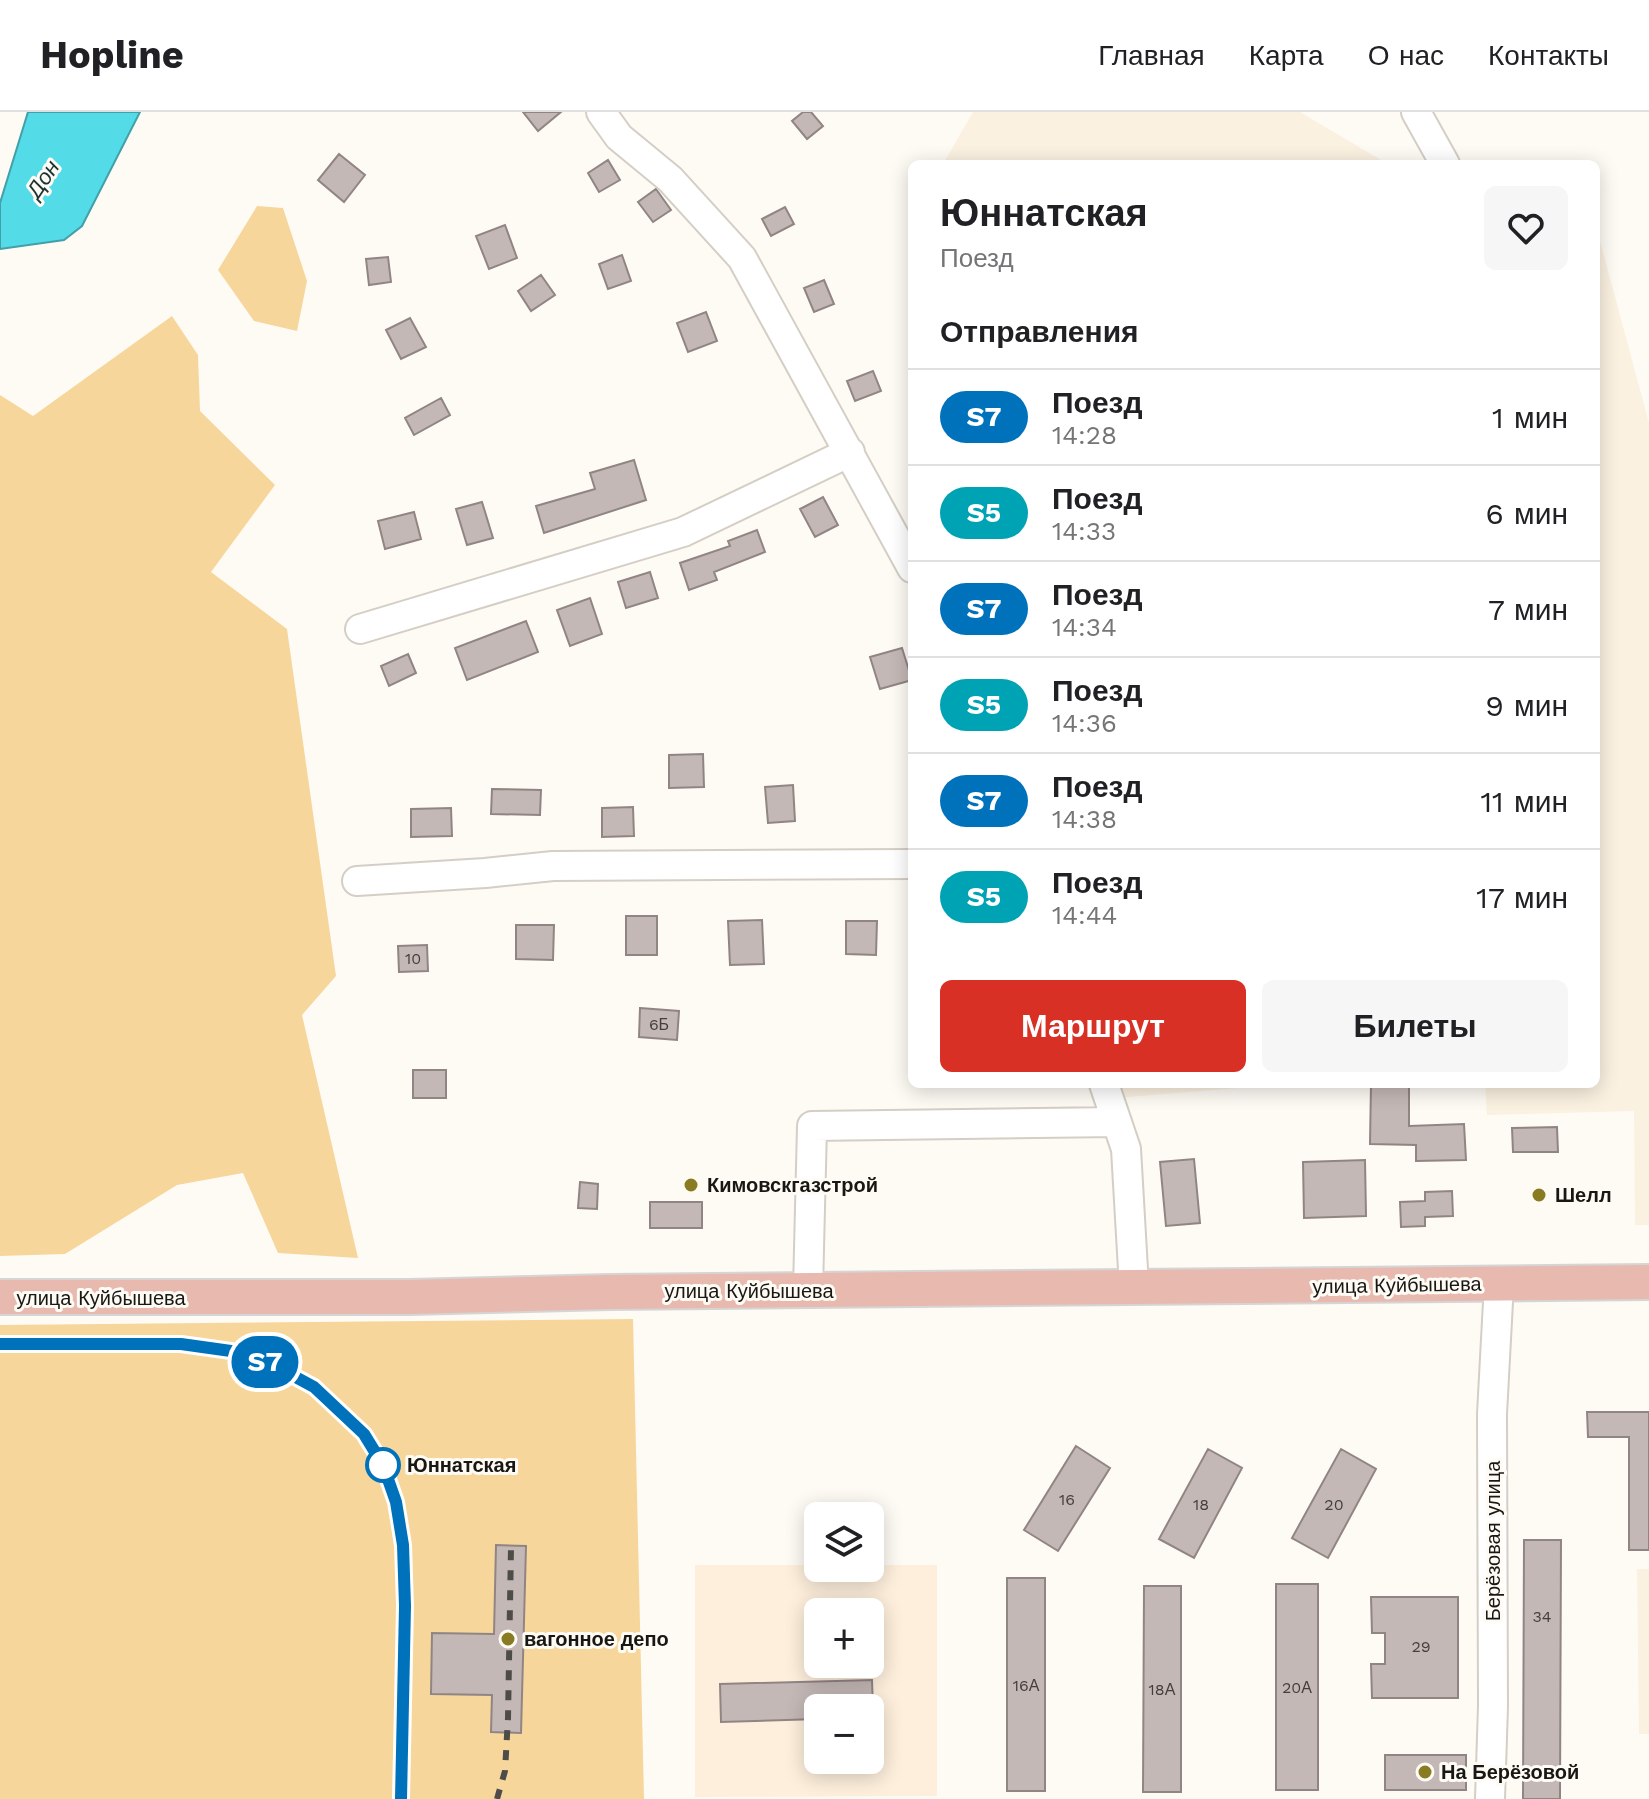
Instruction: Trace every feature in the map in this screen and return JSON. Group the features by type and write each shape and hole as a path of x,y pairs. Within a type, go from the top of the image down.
{"main road":[{"path":"1499,1283 1649,1282"},
{"name":"улица Куйбышева","path":"0,1297 410,1297 610,1292 1499,1283"},
{"path":"1499,1283 1599,1306 1649,1306"}],"street":[{"path":"601,112 619,137 670,179 742,258 908,561"},
{"path":"1416,112 1443,160"},
{"path":"360,629 683,532 850,452"},
{"path":"357,881 553,866 908,864"},
{"path":"1105,1088 1126,1149 1134,1287"},
{"path":"808,1290 812,1126 1117,1122"},
{"name":"Берёзовая улица","path":"1490,1799 1493,1706 1492,1414 1499,1283"}],"shaded area":[{"path":"973,112 1300,112 1381,160 945,160"},
{"path":"257,206 283,208 307,281 297,331 254,321 218,270"},
{"path":"1600,241 1649,423 1649,1225 1635,1225 1634,1111 1487,1115 1485,1088 1600,1088"},
{"path":"172,316 198,355 200,411 275,485 211,572 287,629 336,976 302,1015 358,1258 278,1253 243,1173 177,1185 65,1254 0,1256 0,395 33,416"},
{"path":"1112,1088 1237,1088 1116,1098"},
{"path":"633,1319 644,1799 0,1799 0,1325"},
{"path":"695,1565 804,1565 804,1582 884,1582 884,1565 937,1565 937,1796 695,1797"},
{"path":"1637,1569 1649,1569 1649,1734 1639,1734"}],"water":[{"name":"Дон","path":"28,112 140,112 82,226 64,240 0,249 0,203"}],"building":[{"path":"523,112 561,112 538,131"},
{"path":"803,112 811,112 823,126 807,139 792,121"},
{"path":"339,154 365,175 344,202 318,180"},
{"path":"608,160 620,180 599,192 588,173"},
{"path":"656,189 671,210 653,222 638,202"},
{"path":"785,207 794,224 771,236 762,219"},
{"path":"505,225 517,258 489,269 476,236"},
{"path":"622,255 631,281 608,289 599,264"},
{"path":"388,257 391,282 369,285 366,259"},
{"path":"541,275 555,295 531,311 518,291"},
{"path":"824,280 834,304 814,312 804,288"},
{"path":"706,312 717,341 688,352 677,323"},
{"path":"410,318 426,347 401,359 386,330"},
{"path":"873,371 881,391 855,401 847,381"},
{"path":"441,398 450,415 414,435 405,418"},
{"path":"634,460 646,500 544,533 536,506 595,489 590,473"},
{"path":"823,497 838,525 815,537 800,509"},
{"path":"482,502 493,538 467,545 456,509"},
{"path":"414,512 421,539 385,549 378,521"},
{"path":"757,530 765,552 714,572 717,580 689,590 680,563 730,546 728,541"},
{"path":"650,572 658,598 626,608 618,582"},
{"path":"590,598 602,634 570,646 557,610"},
{"path":"526,621 538,652 467,680 455,648"},
{"path":"902,648 908,667 908,681 880,689 870,657"},
{"path":"408,654 416,673 389,686 381,666"},
{"path":"703,754 704,787 669,788 669,755"},
{"path":"793,785 795,821 768,823 765,787"},
{"path":"492,789 541,790 540,815 491,814"},
{"path":"633,807 634,836 602,837 602,808"},
{"path":"451,808 452,836 411,837 411,809"},
{"path":"626,916 657,916 657,955 626,955"},
{"path":"762,920 764,964 730,965 728,921"},
{"path":"846,921 877,921 876,955 846,954"},
{"path":"516,925 554,925 553,960 516,959"},
{"path":"427,945 428,971 399,972 398,946"},
{"path":"640,1008 679,1011 677,1040 639,1037"},
{"path":"413,1070 446,1070 446,1098 413,1098"},
{"path":"1371,1088 1409,1088 1409,1126 1464,1124 1466,1160 1416,1161 1416,1145 1370,1144"},
{"path":"1557,1127 1558,1152 1513,1152 1512,1128"},
{"path":"1194,1159 1200,1223 1166,1226 1160,1162"},
{"path":"1365,1160 1366,1216 1304,1218 1303,1162"},
{"path":"580,1182 598,1184 597,1209 578,1208"},
{"path":"1452,1191 1453,1216 1425,1217 1425,1226 1401,1227 1400,1202 1425,1201 1425,1192"},
{"path":"650,1202 702,1202 702,1228 650,1228"},
{"path":"1587,1412 1649,1412 1649,1550 1629,1550 1629,1437 1588,1437"},
{"path":"1076,1446 1110,1468 1058,1551 1024,1530"},
{"path":"1208,1449 1242,1468 1194,1558 1159,1539"},
{"path":"1341,1449 1376,1469 1328,1558 1292,1538"},
{"path":"1524,1540 1561,1540 1560,1799 1523,1799"},
{"path":"496,1545 526,1546 521,1733 491,1732 492,1695 431,1694 432,1633 494,1634"},
{"path":"1007,1578 1045,1578 1045,1791 1007,1791"},
{"path":"1276,1584 1318,1584 1318,1790 1276,1790"},
{"path":"1144,1586 1181,1586 1181,1792 1143,1792"},
{"path":"1371,1597 1458,1597 1458,1698 1372,1698 1371,1664 1385,1664 1385,1633 1372,1633"},
{"path":"872,1680 872,1694 804,1694 804,1719 721,1722 720,1684"},
{"name":"На Берёзовой","path":"1385,1755 1466,1755 1466,1790 1385,1790"}],"railway":[{"path":"0,1344 181,1344 238,1352 277,1367 314,1387 364,1434 383,1465 396,1502 403,1545 405,1606 401,1799"},
{"path":"497,1799 505,1771 508,1718 511,1548"}],"train":[{"name":"S7","path":"0,1344 181,1344 238,1352 277,1367 314,1387 364,1434 383,1465 396,1502 403,1545 405,1606 401,1799"}],"place":[{"name":"Кимовскгазстрой","path":"691,1185"},
{"name":"Шелл","path":"1539,1195"},
{"name":"Юннатская","path":"383,1465"},
{"name":"вагонное депо","path":"508,1639"},
{"name":"На Берёзовой","path":"1425,1772"}]}
